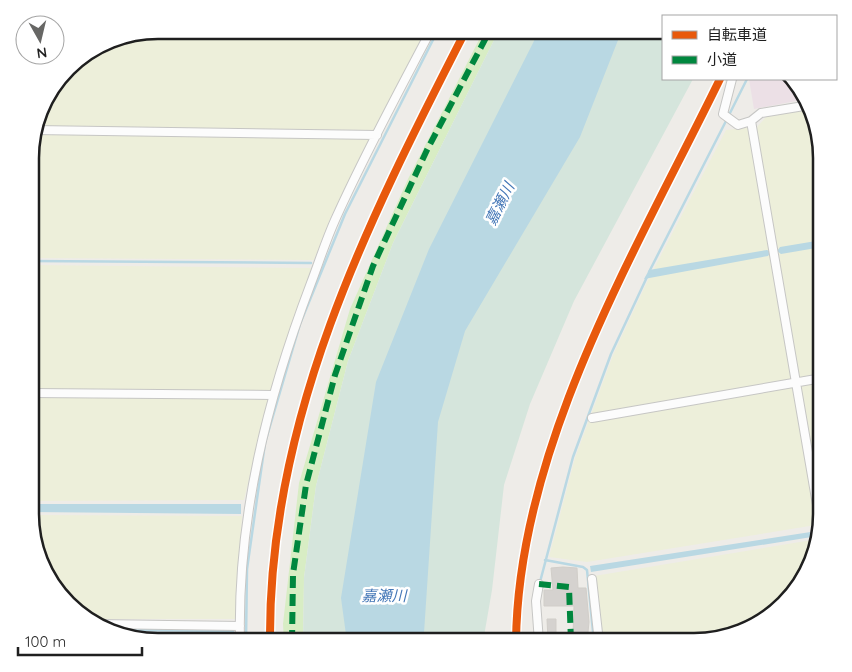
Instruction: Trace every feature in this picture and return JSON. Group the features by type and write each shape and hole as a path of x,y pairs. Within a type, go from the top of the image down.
{"street":[{"path":"240,633 240,588 250,497 259,445 292,331 334,220 426,39"},
{"path":"270,633 275,542 286,478 314,370 340,294 369,225 462,39"},
{"path":"517,633 520,587 527,542 537,496 562,417 596,328 720,80"},
{"path":"732,80 724,114 738,124 751,121 761,113 801,106"},
{"path":"751,121 813,483"},
{"path":"42,130 377,135"},
{"path":"592,418 813,379"},
{"path":"39,392 273,395"},
{"path":"592,579 598,633"},
{"path":"538,633 536,601 539,584"},
{"path":"113,624 240,626"}],"shaded area":[{"path":"495,39 548,39 359,633 303,633 304,578 316,486 348,361 393,243"},
{"path":"605,39 662,39 662,80 692,80 574,301 530,404 504,485 492,590 485,633 418,633 429,420 462,319"},
{"path":"749,80 785,80 798,101 754,109"}],"green space":[{"path":"158,39 422,39 375,130 43,127 51,105 63,85 79,68 112,48 134,41"},
{"path":"479,39 495,39 393,243 348,361 316,486 304,578 303,633 284,633 299,483 350,309 408,179"},
{"path":"803,110 811,134 813,150 813,526 587,562 549,557 575,458 613,355 648,280 726,130 757,127 766,117"},
{"path":"41,134 370,139 330,219 314,260 39,258 39,158"},
{"path":"39,265 312,268 270,392 39,389"},
{"path":"39,396 268,399 244,500 39,501"},
{"path":"39,515 242,516 236,619 102,619 98,617 79,604 63,587 51,567 41,538"},
{"path":"810,540 807,553 797,574 784,593 773,604 747,621 718,631 694,633 677,633 677,631 664,633 601,633 594,576"}],"water":[{"name":"嘉瀬川","path":"535,39 618,39 580,137 465,331 438,422 424,633 346,633 341,598 376,382 429,249"},
{"path":"813,242 813,249 781,254 777,251 780,247"},
{"path":"767,250 771,252 768,256 644,279 649,270"},
{"path":"39,504 241,504 241,514 39,512"},
{"path":"812,532 811,537 591,572 590,566"}],"building":[{"path":"551,568 577,568 578,588 586,588 589,622 588,633 573,633 574,606 544,606 544,590 553,590"},
{"path":"547,619 556,619 556,633 548,633"}],"waterway":[{"path":"246,633 247,569 265,443 300,324 345,214 433,39"},
{"path":"730,113 746,80"},
{"path":"649,272 726,121"},
{"path":"39,261 311,263"},
{"path":"540,582 573,457 611,354 647,277"},
{"path":"545,560 583,567 587,570 593,633"},
{"path":"131,630 233,631"}],"marked path":[{"path":"292,633 293,574 306,485 335,375 373,266 427,150 485,39"},
{"path":"539,584 569,587 571,633"}],"cycle path":[{"path":"270,633 274,560 286,479 305,401 330,325 360,250 393,176 461,39"},
{"path":"517,633 522,569 537,496 559,423 587,352 619,281 719,80"}]}
